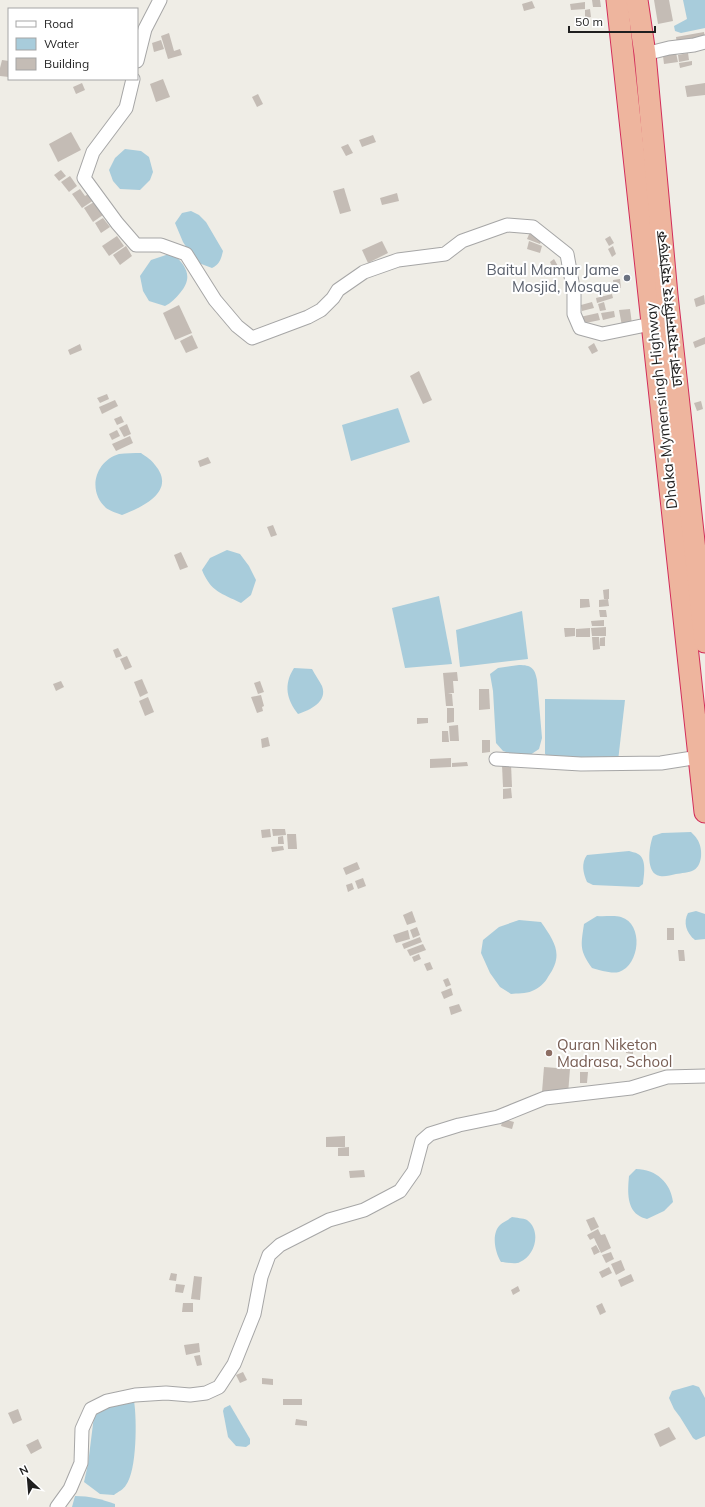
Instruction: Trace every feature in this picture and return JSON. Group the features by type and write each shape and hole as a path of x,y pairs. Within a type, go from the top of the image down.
{"highway":[{"name":"Dhaka-Mymensingh Highway","path":"617,0 705,812"},
{"name":"ঢাকা-ময়মনসিংহ মহাসড়ক","path":"638,0 645,54 668,302 705,642"}],"street":[{"path":"138,57 145,29 160,0"},
{"path":"645,54 705,42"},
{"path":"133,80 126,108 93,152 84,178 117,223 136,245 161,245 186,254 215,300 236,326 252,338 308,317 321,310 333,298 338,290 364,272 398,260 445,254 462,241 506,225 533,228 567,254 574,293 574,314 580,328 602,334 651,324"},
{"path":"496,759 581,764 661,763 699,757"},
{"path":"57,1507 70,1489 82,1463 82,1429 91,1410 106,1400 135,1395 166,1393 190,1395 206,1393 219,1387 234,1364 254,1314 261,1277 270,1255 280,1245 329,1220 364,1210 400,1190 414,1171 422,1141 430,1134 458,1125 498,1117 545,1098 631,1088 667,1077 705,1076"}],"water":[{"path":"683,0 705,0 705,28 681,33 675,31 674,26 687,19"},
{"path":"125,149 141,151 149,157 153,172 150,180 140,190 120,189 113,181 109,170 115,158"},
{"path":"191,211 199,215 206,222 223,251 220,261 212,268 196,262 183,242 175,223 182,213"},
{"path":"172,253 184,267 187,282 177,297 165,306 149,301 143,291 140,276 151,260"},
{"path":"398,408 410,442 351,461 342,425"},
{"path":"141,453 152,461 161,474 162,483 160,490 155,497 147,503 122,515 106,508 100,501 95,485 99,470 104,463 119,454"},
{"path":"227,550 240,554 249,566 256,580 251,595 241,603 217,591 209,583 202,570 210,558"},
{"path":"439,596 452,664 405,668 392,608"},
{"path":"522,611 528,659 460,667 456,630"},
{"path":"519,665 532,668 537,680 542,738 539,749 530,755 515,755 503,751 496,743 493,691 490,674 498,668"},
{"path":"294,668 312,669 322,686 323,692 320,701 317,704 312,708 298,714 291,703 288,692 288,680"},
{"path":"545,699 625,700 618,761 549,757 545,754"},
{"path":"691,832 697,838 701,851 697,868 690,872 668,876 660,876 655,874 650,865 649,859 650,846 653,836 662,833"},
{"path":"629,851 637,853 641,856 644,863 643,884 639,887 593,885 587,882 583,868 587,855"},
{"path":"696,911 705,914 705,939 695,940 689,934 686,927 686,916 688,913"},
{"path":"597,916 621,917 628,921 633,928 636,936 635,953 626,968 619,972 609,972 592,968 583,952 582,942 584,924"},
{"path":"519,920 541,922 554,942 557,955 553,969 541,986 530,992 511,994 500,987 490,973 481,953 483,940 499,927"},
{"path":"636,1169 650,1171 656,1174 666,1183 672,1195 673,1202 664,1211 647,1219 634,1212 631,1207 628,1192 629,1176"},
{"path":"512,1217 527,1220 532,1225 535,1243 530,1254 520,1262 501,1262 495,1243 496,1233 501,1224"},
{"path":"693,1385 699,1387 705,1398 705,1436 696,1440 693,1438 674,1409 669,1398 672,1391"},
{"path":"134,1401 136,1420 135,1444 130,1478 124,1488 114,1495 100,1494 84,1482 88,1464 94,1416 100,1408"},
{"path":"230,1405 250,1439 250,1444 246,1447 236,1446 228,1437 223,1411 224,1408"},
{"path":"75,1496 100,1499 115,1504 115,1507 72,1507"}],"building":[{"path":"592,0 600,0 601,7 593,7"},
{"path":"654,0 669,0 673,21 658,24"},
{"path":"532,1 535,8 524,11 522,4"},
{"path":"585,2 585,9 571,10 570,4"},
{"path":"590,9 591,17 585,18 585,10"},
{"path":"704,32 705,37 677,46 676,37"},
{"path":"169,33 174,51 180,49 182,55 168,59 161,36"},
{"path":"161,40 164,49 154,52 152,43"},
{"path":"676,53 678,62 664,64 663,56"},
{"path":"688,53 689,60 679,62 678,55"},
{"path":"2,60 8,61 8,77 0,76"},
{"path":"692,61 692,65 680,68 679,63"},
{"path":"163,79 170,97 156,102 150,84"},
{"path":"82,83 85,90 76,94 73,87"},
{"path":"705,83 705,95 687,97 685,86"},
{"path":"258,94 263,104 257,107 252,97"},
{"path":"71,132 81,150 58,162 49,144"},
{"path":"373,135 376,142 362,147 359,140"},
{"path":"348,144 353,153 346,156 341,147"},
{"path":"61,170 66,176 59,181 54,175"},
{"path":"70,176 77,186 69,192 61,182"},
{"path":"344,188 351,211 340,214 333,191"},
{"path":"80,189 85,196 90,193 94,200 82,208 72,194"},
{"path":"397,193 399,201 382,205 380,198"},
{"path":"94,202 103,215 93,222 84,208"},
{"path":"103,218 110,227 101,233 95,223"},
{"path":"530,232 543,237 540,244 527,239"},
{"path":"117,236 124,246 109,256 102,246"},
{"path":"610,236 614,243 609,246 605,239"},
{"path":"382,241 388,253 368,263 362,250"},
{"path":"529,241 542,246 540,253 527,249"},
{"path":"126,246 132,256 120,265 113,255"},
{"path":"613,246 616,254 612,257 608,249"},
{"path":"554,259 559,268 554,270 550,262"},
{"path":"620,279 621,288 614,289 613,280"},
{"path":"612,294 613,298 597,303 596,298"},
{"path":"704,295 705,304 696,307 694,299"},
{"path":"592,302 594,308 582,311 581,305"},
{"path":"604,302 606,310 600,311 598,304"},
{"path":"179,305 192,333 175,340 163,313"},
{"path":"630,309 632,324 622,326 619,310"},
{"path":"614,311 615,317 603,320 601,313"},
{"path":"598,313 600,320 581,324 580,317"},
{"path":"192,335 198,348 186,353 180,341"},
{"path":"705,337 705,344 695,348 693,342"},
{"path":"594,343 598,351 592,354 588,347"},
{"path":"80,344 82,350 70,355 68,350"},
{"path":"419,371 432,400 423,404 410,376"},
{"path":"107,394 109,399 100,403 97,398"},
{"path":"115,400 118,406 102,414 99,407"},
{"path":"701,401 703,409 697,411 694,403"},
{"path":"121,416 124,422 117,425 114,419"},
{"path":"127,424 131,434 124,437 119,428"},
{"path":"117,430 120,436 112,440 109,434"},
{"path":"130,436 133,443 116,451 112,444"},
{"path":"208,457 211,463 200,467 198,461"},
{"path":"273,525 277,535 271,537 267,527"},
{"path":"181,552 188,567 180,570 174,555"},
{"path":"609,589 609,599 604,599 603,590"},
{"path":"580,599 589,599 590,607 580,608"},
{"path":"608,599 609,606 599,607 599,600"},
{"path":"599,610 606,610 607,617 600,617"},
{"path":"604,620 604,626 592,626 591,621"},
{"path":"606,627 606,636 592,636 591,628"},
{"path":"564,628 575,628 575,636 565,637"},
{"path":"590,628 590,637 576,637 576,629"},
{"path":"592,637 599,637 600,649 593,650"},
{"path":"605,637 605,646 600,646 600,638"},
{"path":"118,648 122,656 116,658 113,650"},
{"path":"127,656 132,667 125,670 120,659"},
{"path":"457,672 458,681 453,681 454,693 448,693 452,694 453,706 446,706 443,673"},
{"path":"142,679 148,693 140,697 134,682"},
{"path":"61,681 64,687 56,691 53,684"},
{"path":"260,681 264,692 258,694 254,683"},
{"path":"479,689 489,689 490,709 479,710"},
{"path":"261,695 264,706 262,707 263,711 257,713 251,697"},
{"path":"148,697 154,712 145,716 139,701"},
{"path":"447,708 454,708 454,722 447,723"},
{"path":"417,718 428,718 428,723 417,724"},
{"path":"458,725 459,741 450,741 449,726"},
{"path":"442,731 448,731 449,742 442,742"},
{"path":"268,737 270,746 262,748 261,739"},
{"path":"482,740 490,740 490,752 482,753"},
{"path":"451,758 451,767 430,768 430,759"},
{"path":"467,762 468,766 452,767 452,763"},
{"path":"511,764 512,787 503,787 502,765"},
{"path":"511,788 512,798 503,799 503,789"},
{"path":"270,829 271,837 262,838 261,830"},
{"path":"272,829 285,829 286,835 273,836"},
{"path":"287,834 296,834 297,849 288,849"},
{"path":"283,836 284,844 278,844 278,837"},
{"path":"283,846 284,850 272,852 271,847"},
{"path":"357,862 360,869 346,875 343,868"},
{"path":"363,878 366,886 358,889 355,881"},
{"path":"352,883 354,889 348,892 346,885"},
{"path":"412,911 416,922 407,925 403,915"},
{"path":"417,927 420,935 413,938 410,930"},
{"path":"667,928 674,928 674,940 667,940"},
{"path":"408,930 410,939 396,943 393,935"},
{"path":"420,937 422,942 404,949 402,944"},
{"path":"423,944 426,950 410,956 407,950"},
{"path":"678,950 684,950 685,961 679,961"},
{"path":"419,954 421,959 414,962 412,957"},
{"path":"430,962 433,969 427,971 424,964"},
{"path":"448,978 451,985 446,987 443,980"},
{"path":"451,988 453,995 444,999 441,992"},
{"path":"459,1004 462,1011 451,1015 449,1007"},
{"path":"626,1046 633,1047 633,1054 626,1053"},
{"path":"544,1067 570,1069 568,1094 542,1092"},
{"path":"580,1072 588,1072 587,1083 580,1083"},
{"path":"503,1119 514,1122 512,1129 501,1126"},
{"path":"345,1136 345,1147 326,1147 326,1137"},
{"path":"349,1147 349,1156 338,1156 338,1148"},
{"path":"364,1170 365,1177 350,1178 349,1171"},
{"path":"594,1217 599,1227 591,1231 586,1220"},
{"path":"598,1229 601,1235 605,1234 611,1248 601,1253 594,1238 590,1240 587,1235"},
{"path":"596,1245 600,1252 594,1255 591,1248"},
{"path":"611,1252 614,1259 606,1263 602,1255"},
{"path":"621,1260 625,1270 616,1275 611,1264"},
{"path":"609,1267 612,1273 602,1278 599,1272"},
{"path":"171,1273 177,1274 176,1281 169,1280"},
{"path":"631,1274 634,1281 621,1287 618,1280"},
{"path":"194,1276 202,1277 200,1300 191,1299"},
{"path":"176,1284 185,1285 183,1293 175,1292"},
{"path":"518,1286 520,1291 513,1295 511,1290"},
{"path":"183,1303 193,1303 193,1312 182,1312"},
{"path":"602,1303 606,1312 600,1315 596,1306"},
{"path":"199,1343 200,1352 186,1355 184,1345"},
{"path":"200,1355 202,1365 197,1366 194,1356"},
{"path":"243,1372 247,1380 240,1383 236,1375"},
{"path":"262,1378 273,1379 273,1385 262,1384"},
{"path":"283,1399 302,1399 302,1405 283,1405"},
{"path":"18,1409 22,1420 13,1424 8,1413"},
{"path":"296,1419 307,1421 307,1426 295,1425"},
{"path":"669,1427 676,1439 660,1447 654,1434"},
{"path":"38,1439 42,1448 31,1454 26,1445"}],"place":[{"name":"Baitul Mamur Jame Mosjid, Mosque","path":"627,278"},
{"name":"Quran Niketon Madrasa, School","path":"549,1053"}]}
